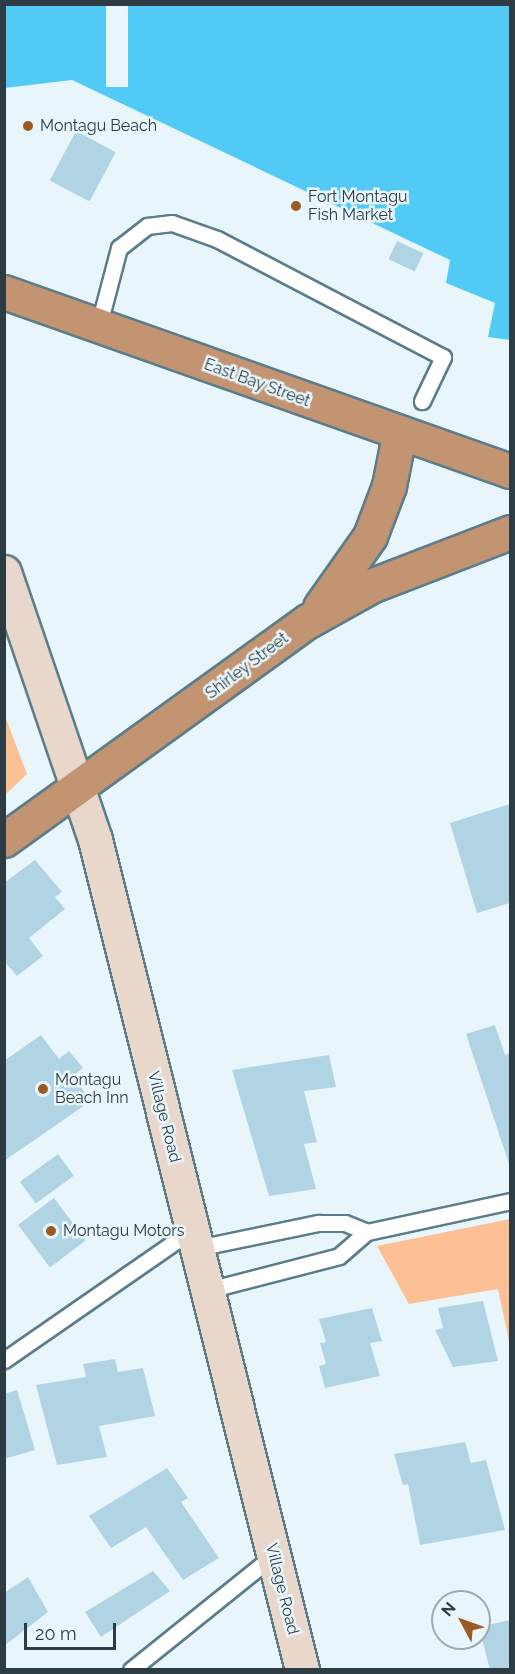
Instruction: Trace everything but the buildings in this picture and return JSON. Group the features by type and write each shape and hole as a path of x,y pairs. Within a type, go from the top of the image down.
{"highway":[{"name":"East Bay Street","path":"4,292 99,324 399,435 510,471"},
{"path":"308,621 343,581 370,536 389,486 399,435"},
{"name":"Shirley Street","path":"4,840 80,789 308,621 383,581 510,532"}],"main road":[{"name":"Village Road","path":"4,572 80,789 302,1670"}],"lane":[{"path":"99,324 119,248 139,230 172,224 217,239 443,357 422,401"},
{"path":"208,1290 339,1256 367,1232 510,1201"},
{"path":"4,1360 195,1239 318,1223 345,1223 367,1232"},
{"path":"131,1670 274,1555"}],"shaded area":[{"path":"5,716 27,774 4,795"},
{"path":"510,1219 510,1346 498,1289 409,1304 377,1246"}],"water":[{"path":"4,5 510,5 510,340 488,337 495,303 446,283 450,260 72,80 5,88"}],"pier":[{"path":"106,5 128,5 128,87 106,87"}],"place":[{"name":"Montagu Beach","path":"28,126"},
{"name":"Fort Montagu Fish Market","path":"296,206"},
{"name":"Montagu Beach Inn","path":"43,1089"},
{"name":"Montagu Motors","path":"51,1231"}]}
